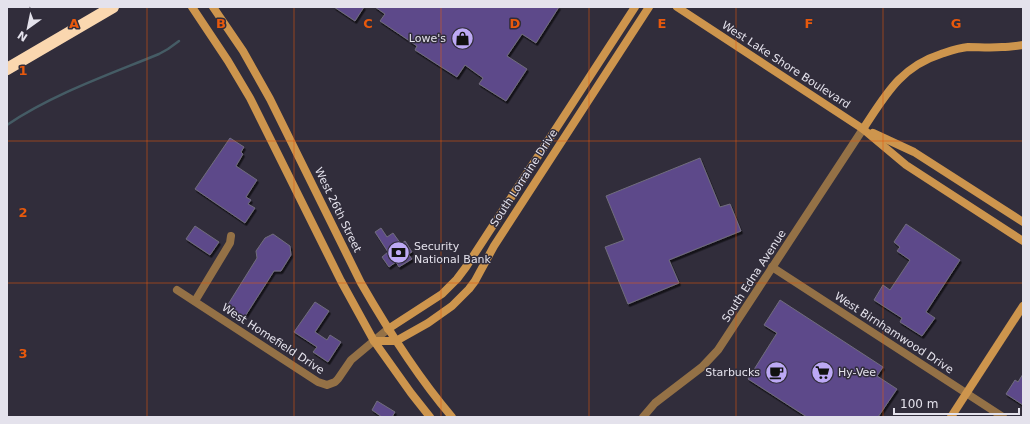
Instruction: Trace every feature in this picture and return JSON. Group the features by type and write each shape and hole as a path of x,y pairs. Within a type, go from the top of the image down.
{"highway":[{"path":"7,70 113,7"}],"street":[{"path":"192,7 228,60 250,98 341,281 374,341 430,417"},
{"name":"West 26th Street","path":"213,7 243,51 270,99 361,282 388,329 418,374 452,417"},
{"name":"South Lorraine Drive","path":"388,329 442,294 461,273 634,7"},
{"name":"South Lorraine Drive","path":"374,341 396,341 440,315 469,289 481,272 494,246 649,7"},
{"name":"West Lake Shore Boulevard","path":"677,7 863,129 906,165 1023,241"},
{"path":"863,129 886,94 900,78 922,61 932,56 958,49 1023,45"},
{"name":"West Lake Shore Boulevard","path":"863,129 914,152 1023,222"},
{"name":"South Edna Avenue","path":"643,417 656,403 702,367 729,335 863,129"},
{"path":"195,302 230,243 231,236"},
{"name":"West Birnhamwood Drive","path":"772,268 1003,417"},
{"name":"West Homefield Drive","path":"177,290 318,382 327,385 335,382 351,360 388,329"},
{"path":"951,417 1023,306"}],"building":[{"path":"334,7 364,7 355,21"},
{"name":"Lowe's","path":"375,7 559,7 536,43 522,34 507,56 527,69 506,101 479,84 483,78 465,65 457,77 415,50 417,46 380,21 385,14"},
{"path":"230,138 244,147 241,152 243,154 236,166 257,180 246,197 251,200 248,204 255,208 245,223 195,189"},
{"path":"700,158 720,207 730,204 741,231 669,260 679,283 628,304 605,247 624,240 606,196"},
{"path":"906,224 960,260 926,312 935,318 922,336 900,322 902,318 874,300 883,285 890,290 910,260 897,251 900,247 894,242"},
{"path":"195,226 219,242 210,255 186,239"},
{"path":"381,228 387,237 393,233 401,244 405,241 412,252 408,254 412,259 399,267 396,262 389,267 382,257 388,252 375,232"},
{"path":"273,234 290,246 291,255 281,271 274,271 244,318 227,306 257,258 256,251 265,238"},
{"path":"780,300 883,367 877,376 897,389 878,417 807,417 748,379 777,333 764,325"},
{"path":"315,302 329,311 315,332 327,340 330,335 341,342 328,362 313,352 317,347 294,332"},
{"path":"1023,374 1023,405 1006,394 1015,380 1018,382"},
{"path":"377,401 395,412 392,417 382,417 372,410"}],"waterway":[{"path":"7,125 62,94 159,54 179,41"}],"place":[{"name":"Lowe's","path":"462,38"},
{"name":"Security National Bank","path":"398,252"},
{"name":"Starbucks","path":"776,372"},
{"name":"Hy-Vee","path":"823,372"}]}
